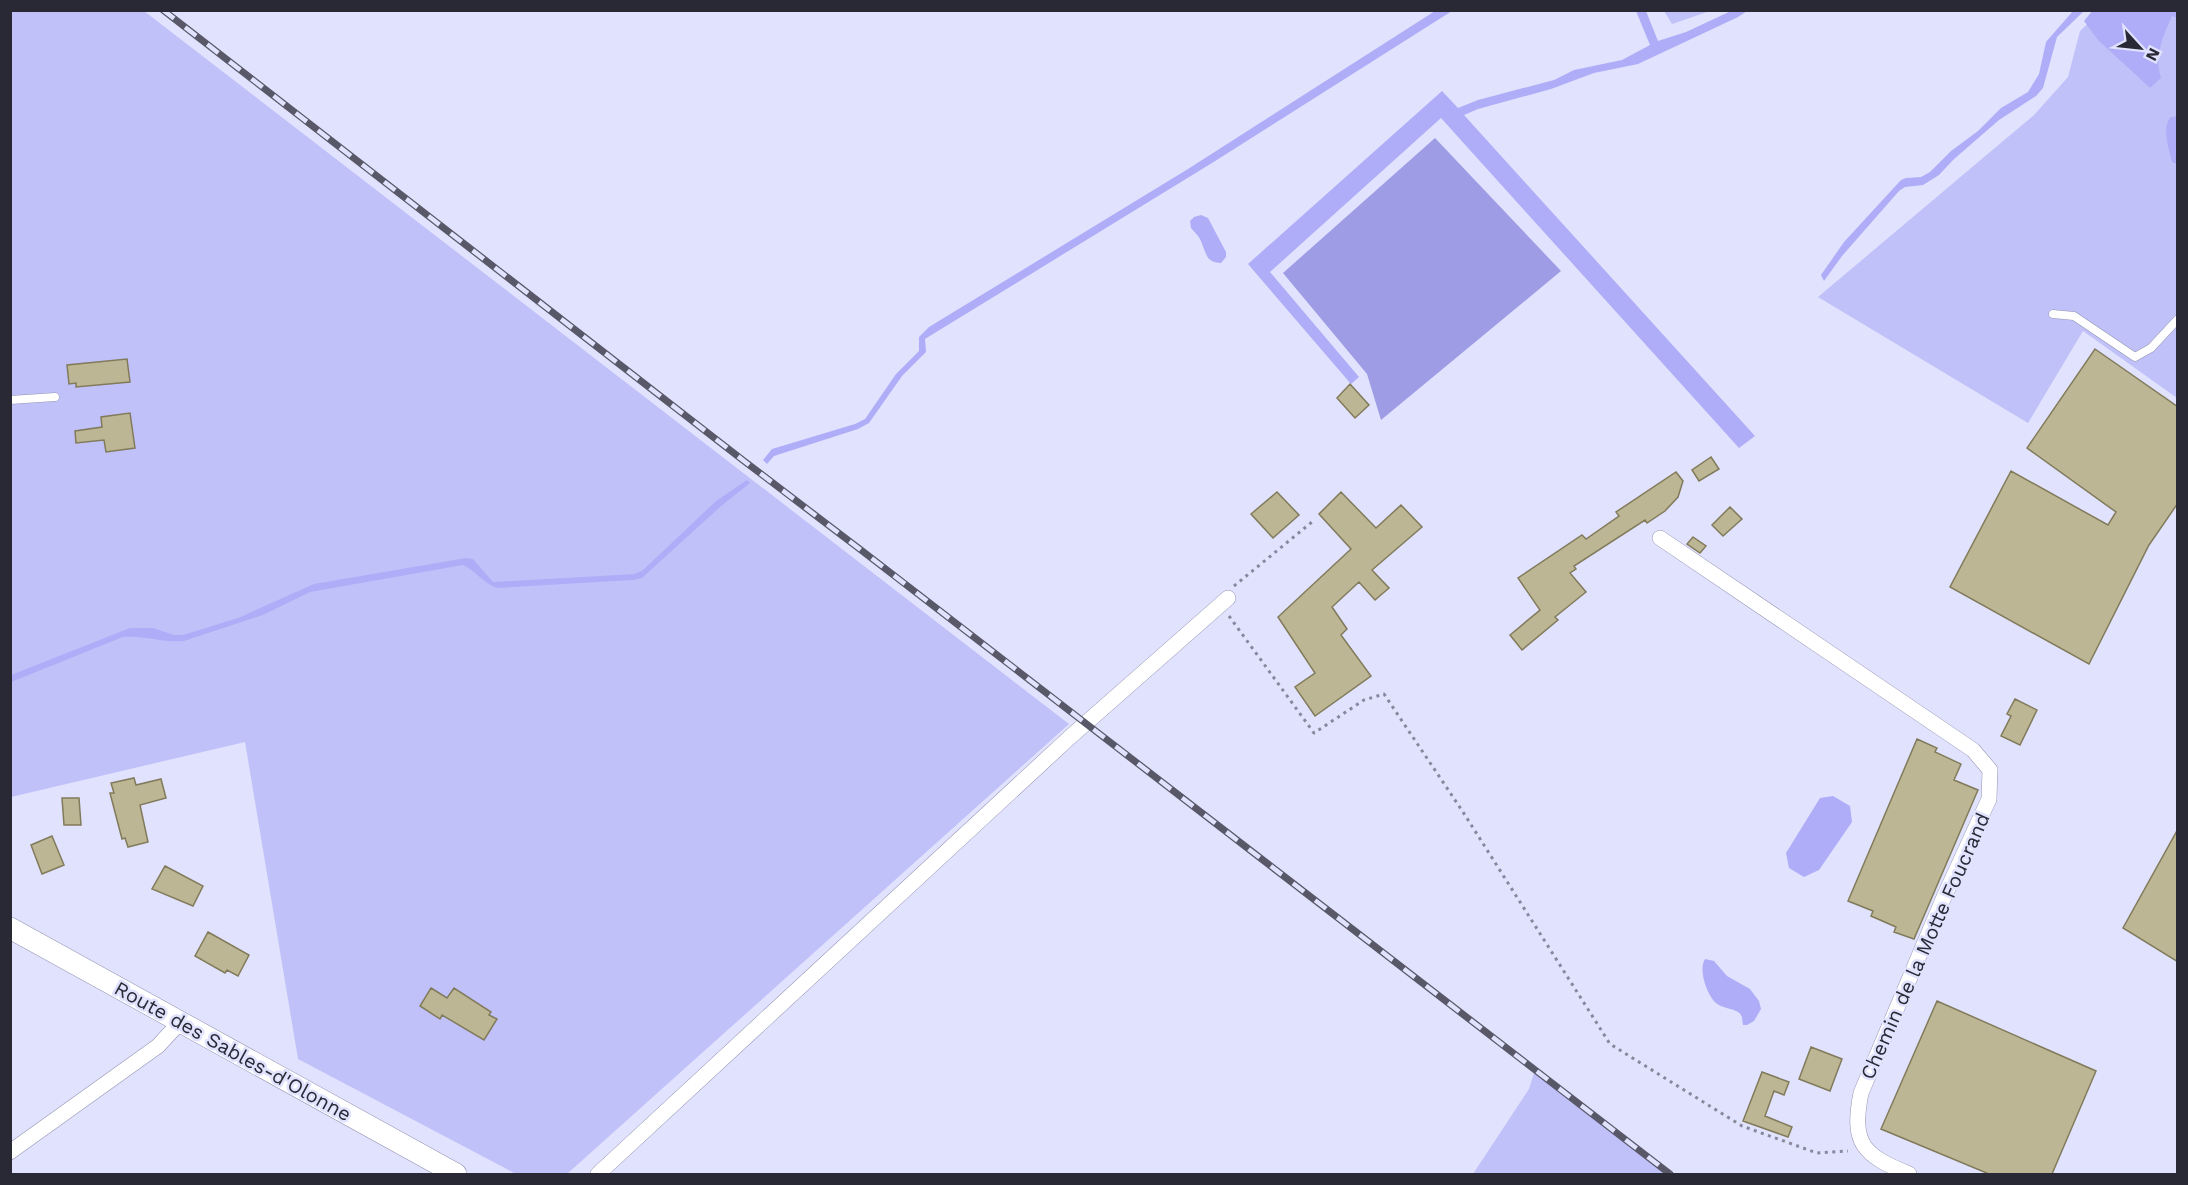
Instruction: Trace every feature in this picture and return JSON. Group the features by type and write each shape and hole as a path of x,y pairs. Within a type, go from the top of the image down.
{"main road":[{"name":"Route des Sables-d'Olonne","path":"10,928 456,1174"}],"street":[{"name":"Chemin de la Motte Foucrand","path":"1660,538 1974,750 1990,770 1989,799 1944,897 1861,1093 1856,1119 1863,1145"},
{"path":"598,1174 1069,738 1228,598"},
{"path":"10,1152 140,1059 181,1022"},
{"path":"1863,1145 1873,1157 1909,1174"}],"lane":[{"path":"2053,314 2074,316 2135,357 2151,348 2178,319"},
{"path":"10,400 55,397"}],"path":[{"path":"1312,522 1230,590 1226,611 1314,733 1364,700 1384,694 1610,1044 1742,1126 1817,1153 1848,1151 1863,1145"}],"shaded area":[{"path":"2093,10 2177,11 2177,18 2172,16 2160,46 2158,62 2161,78 2150,88 2098,40 2084,21"},
{"path":"10,11 144,11 1069,724 567,1174 516,1174 298,1059 245,742 11,797"},
{"path":"1435,11 1452,11 1212,163 925,339 926,352 902,376 869,423 858,429 774,456 767,464 763,460 772,449 865,419 896,374 919,351 919,337 929,327 1188,169"},
{"path":"1636,11 1646,11 1658,41 1686,32 1731,11 1747,11 1638,64 1594,73 1551,89 1464,115 1755,436 1739,448 1441,118 1270,272 1359,377 1351,384 1248,264 1442,91 1458,108 1478,100 1554,80 1574,70 1622,60 1650,45"},
{"path":"1664,11 1710,11 1672,24"},
{"path":"2073,11 2084,11 2057,37 2043,88 2036,96 1999,120 1939,175 1923,185 1905,187 1899,191 1842,256 1824,281 1821,275 1844,242 1901,180 1921,177 1930,172 2001,108 2028,92 2039,74 2046,42"},
{"path":"2101,11 2177,11 2177,398 2083,331 2028,423 1818,297 2034,115 2068,77 2080,31"},
{"path":"2178,116 2177,164 2172,162 2166,132 2171,117"},
{"path":"1435,138 1561,271 1381,420 1367,374 1283,273"},
{"path":"1201,215 1208,218 1226,252 1226,257 1221,263 1209,259 1199,238 1191,228 1190,221"},
{"path":"747,480 750,483 642,578 497,588 463,565 310,592 263,615 184,641 123,637 11,682 11,675 130,628 153,628 174,635 183,635 238,618 314,584 466,558 473,559 493,582 634,574 642,571 716,501"},
{"path":"1833,796 1850,806 1852,822 1819,870 1804,877 1789,868 1786,853 1820,798"},
{"path":"1705,959 1714,961 1727,976 1750,989 1759,1001 1761,1009 1754,1021 1743,1025 1740,1013 1718,1005 1713,999 1703,976 1702,969"},
{"path":"1535,1070 1669,1174 1473,1174 1529,1089"}],"building":[{"path":"2095,349 2178,407 2178,503 2149,545 2089,664 1950,587 2011,471 2108,525 2116,512 2027,448"},
{"path":"127,359 130,382 76,387 76,383 69,384 67,365"},
{"path":"1350,384 1369,405 1355,418 1337,398"},
{"path":"130,413 135,448 106,452 104,440 76,443 75,431 102,427 101,417"},
{"path":"1711,457 1719,469 1699,481 1692,470"},
{"path":"1676,472 1683,481 1678,497 1665,511 1647,523 1645,520 1574,566 1576,569 1570,573 1586,592 1555,617 1558,620 1522,650 1510,635 1540,610 1518,578 1582,535 1586,539 1619,516 1616,512"},
{"path":"1277,492 1299,515 1273,538 1251,514"},
{"path":"1341,492 1376,528 1401,505 1422,527 1372,570 1389,588 1375,600 1359,582 1332,607 1347,629 1341,635 1371,676 1315,716 1295,687 1315,673 1278,617 1351,549 1319,514"},
{"path":"1730,507 1742,519 1723,536 1712,525"},
{"path":"1693,537 1706,546 1700,553 1687,544"},
{"path":"2015,699 2037,710 2020,745 2001,736 2011,716 2007,714"},
{"path":"1917,739 1937,748 1935,752 1961,764 1954,780 1978,790 1914,939 1894,932 1896,927 1871,916 1873,911 1848,901"},
{"path":"134,778 136,785 161,779 166,798 140,805 148,842 128,847 125,838 122,839 110,793 114,793 111,783"},
{"path":"62,798 79,798 81,825 64,825"},
{"path":"2178,829 2178,962 2123,928"},
{"path":"52,836 64,865 42,874 31,845"},
{"path":"165,866 203,886 193,906 152,889"},
{"path":"208,932 249,955 238,976 227,970 225,973 195,956"},
{"path":"431,988 447,998 454,988 491,1012 489,1015 497,1019 484,1040 442,1015 440,1019 420,1006"},
{"path":"1937,1001 2096,1071 2052,1174 1989,1174 1881,1129"},
{"path":"1811,1047 1842,1059 1830,1091 1799,1079"},
{"path":"1762,1072 1789,1082 1784,1095 1774,1091 1765,1116 1792,1127 1788,1137 1743,1121"}],"railway":[{"path":"163,10 1670,1174"}]}
